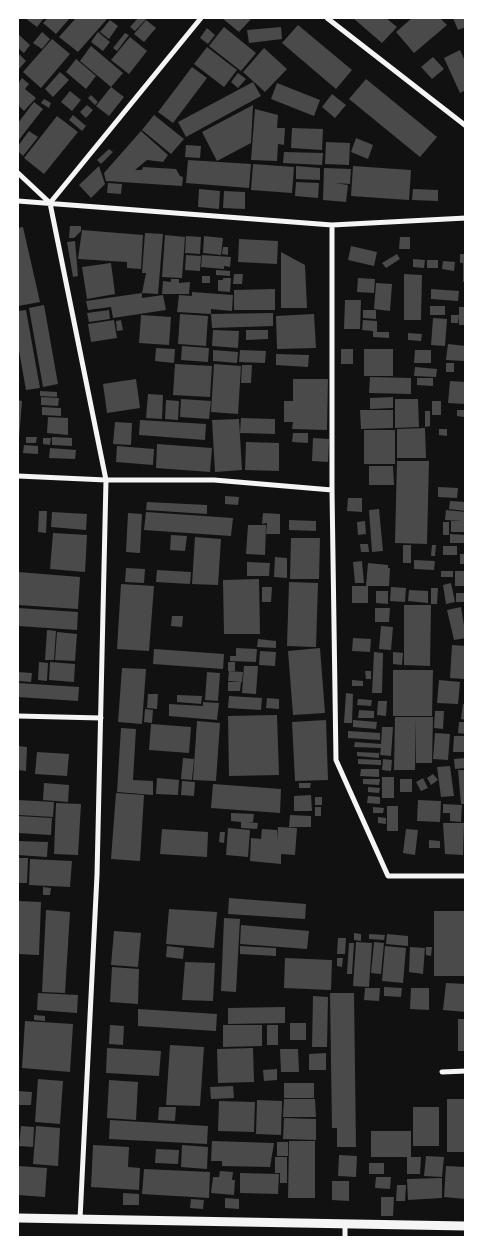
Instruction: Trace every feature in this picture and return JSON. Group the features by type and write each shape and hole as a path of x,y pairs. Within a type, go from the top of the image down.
{"street":[{"path":"50,203 201,18"},
{"path":"327,18 466,126"},
{"path":"18,173 50,203 106,480 97,875 80,1219"},
{"path":"18,201 332,225 466,218"},
{"path":"332,225 332,490 336,760 388,876 466,876"},
{"path":"18,476 106,480 214,480 332,490"},
{"path":"18,716 101,718"},
{"path":"442,1072 466,1071"},
{"path":"18,1218 466,1226"},
{"path":"345,1224 345,1238"}],"building":[{"path":"25,18 44,18 37,27"},
{"path":"48,18 70,18 56,34 43,23"},
{"path":"76,18 108,18 78,52 59,37"},
{"path":"138,18 146,19 135,31 130,27"},
{"path":"222,18 252,18 239,32"},
{"path":"353,18 386,18 397,27 382,43"},
{"path":"412,18 440,18 447,25 414,53 396,32"},
{"path":"453,18 464,18 466,27 458,30"},
{"path":"110,20 118,26 109,39 100,32"},
{"path":"146,20 156,28 144,42 134,34"},
{"path":"298,25 352,70 336,89 282,43"},
{"path":"224,27 256,53 241,71 209,46"},
{"path":"281,27 282,39 249,43 247,30"},
{"path":"207,28 215,35 208,44 200,38"},
{"path":"42,32 50,39 42,49 33,43"},
{"path":"98,32 110,42 103,51 91,42"},
{"path":"125,33 129,35 117,51 113,48"},
{"path":"18,34 30,45 24,53 18,48"},
{"path":"130,37 147,51 129,74 111,60"},
{"path":"52,39 70,54 41,88 23,72"},
{"path":"91,46 123,73 111,87 80,61"},
{"path":"207,47 237,70 224,87 194,64"},
{"path":"264,48 287,69 265,92 243,72"},
{"path":"460,50 466,63 466,90 460,93 444,58"},
{"path":"18,53 26,61 18,70"},
{"path":"433,57 444,69 432,79 421,67"},
{"path":"76,59 96,76 86,89 66,72"},
{"path":"192,67 207,78 173,123 158,112"},
{"path":"60,72 69,80 53,97 45,89"},
{"path":"238,73 246,79 238,88 231,82"},
{"path":"22,78 29,84 25,89 36,98 24,111 18,105 18,84"},
{"path":"366,79 437,137 420,157 349,99"},
{"path":"253,82 261,96 186,137 178,122"},
{"path":"277,83 320,100 314,116 271,99"},
{"path":"111,87 124,97 109,116 96,106"},
{"path":"70,91 81,100 72,111 61,102"},
{"path":"332,94 346,105 335,118 322,107"},
{"path":"91,95 98,102 95,105 88,98"},
{"path":"44,99 51,103 49,108 41,103"},
{"path":"34,102 43,109 18,141 18,123"},
{"path":"87,105 93,110 86,118 80,112"},
{"path":"253,105 251,143 217,161 202,132"},
{"path":"255,109 278,115 277,128 285,128 284,145 278,144 277,161 251,160"},
{"path":"73,115 86,126 82,131 69,120"},
{"path":"154,115 184,139 171,154 142,130"},
{"path":"57,116 78,132 44,174 24,158"},
{"path":"292,128 323,129 322,150 291,148"},
{"path":"29,131 38,137 23,156 18,151 18,146"},
{"path":"141,131 168,155 163,162 147,160 135,170 142,170 143,167 176,169 180,176 183,177 182,186 106,181 104,173"},
{"path":"356,138 373,145 368,159 351,152"},
{"path":"326,142 350,143 349,165 325,164"},
{"path":"186,145 201,146 200,158 185,157"},
{"path":"109,149 113,152 101,164 97,160"},
{"path":"284,152 323,153 322,165 283,163"},
{"path":"188,160 251,164 249,188 186,183"},
{"path":"253,164 294,167 292,193 251,190"},
{"path":"99,166 105,184 91,198 79,185"},
{"path":"296,166 320,168 320,180 296,179"},
{"path":"353,166 411,170 409,200 351,196"},
{"path":"324,168 351,169 350,184 335,183 348,185 346,202 323,200"},
{"path":"296,182 319,183 318,198 295,196"},
{"path":"108,183 122,184 121,194 107,193"},
{"path":"199,189 220,191 219,209 198,207"},
{"path":"413,189 438,190 438,201 412,200"},
{"path":"224,191 245,192 245,209 223,208"},
{"path":"70,226 81,226 81,231 74,238 69,238"},
{"path":"23,227 40,302 18,306 18,228"},
{"path":"82,230 143,235 141,269 127,268 127,262 78,259"},
{"path":"145,233 163,234 158,294 142,293 146,273 142,273"},
{"path":"165,235 185,237 182,278 162,277"},
{"path":"186,236 201,237 200,254 185,253"},
{"path":"204,236 223,238 221,255 203,253"},
{"path":"400,237 410,237 410,249 399,249"},
{"path":"239,239 278,241 277,264 238,262"},
{"path":"75,241 78,276 73,277 67,242"},
{"path":"351,246 377,252 374,266 348,260"},
{"path":"223,247 228,247 228,255 222,254"},
{"path":"281,252 305,265 307,308 281,308"},
{"path":"397,254 400,259 386,268 382,263"},
{"path":"460,254 466,254 466,282 463,282 463,263 460,263"},
{"path":"186,255 201,256 200,271 185,270"},
{"path":"202,255 231,257 230,267 224,266 224,269 201,267"},
{"path":"413,259 425,260 424,268 413,267"},
{"path":"427,260 438,260 438,268 427,268"},
{"path":"443,261 455,262 454,271 442,269"},
{"path":"111,263 115,294 87,299 82,267"},
{"path":"216,270 230,271 230,276 216,275"},
{"path":"234,274 243,274 242,284 233,284"},
{"path":"404,274 422,275 421,320 404,320"},
{"path":"202,276 210,276 210,283 202,283"},
{"path":"223,278 231,278 230,292 218,291 218,280 223,280"},
{"path":"358,278 375,279 374,293 357,292"},
{"path":"171,279 179,279 179,283 190,282 189,294 162,294 163,281 171,282"},
{"path":"376,283 392,284 390,311 374,309"},
{"path":"275,289 275,310 234,310 234,290"},
{"path":"431,289 459,291 458,301 431,299"},
{"path":"192,292 233,295 232,311 211,309 211,314 177,312 179,295 192,296"},
{"path":"142,293 142,298 163,295 166,310 113,318 111,307 88,310 86,301"},
{"path":"345,300 361,300 360,329 344,329"},
{"path":"44,305 58,384 43,387 29,308"},
{"path":"430,306 445,306 445,315 430,315"},
{"path":"459,307 466,307 466,325 459,325"},
{"path":"26,310 40,388 26,390 18,345 18,311"},
{"path":"109,310 110,319 89,322 87,313"},
{"path":"363,310 376,310 376,319 363,318"},
{"path":"273,313 273,326 212,328 211,314"},
{"path":"180,314 208,316 206,346 178,344"},
{"path":"314,314 316,348 277,349 276,316"},
{"path":"141,315 171,317 169,345 139,343"},
{"path":"451,315 459,315 458,323 451,323"},
{"path":"433,318 447,319 445,346 431,345"},
{"path":"114,320 117,338 91,342 88,324"},
{"path":"121,320 123,330 117,331 116,321"},
{"path":"363,320 377,321 377,332 389,332 389,338 373,337 373,331 362,330"},
{"path":"213,330 239,331 238,348 212,346"},
{"path":"246,330 268,330 268,339 246,340"},
{"path":"408,333 422,334 421,341 408,340"},
{"path":"448,344 466,346 465,361 446,360"},
{"path":"182,346 209,348 208,362 181,360"},
{"path":"156,348 175,349 174,363 155,361"},
{"path":"341,349 353,349 353,364 341,364"},
{"path":"364,349 393,349 393,376 364,376"},
{"path":"213,350 238,352 237,363 213,361"},
{"path":"240,350 266,351 265,363 239,362"},
{"path":"415,350 431,350 431,363 414,363"},
{"path":"276,354 309,355 308,367 276,365"},
{"path":"446,363 454,363 454,372 446,372"},
{"path":"175,364 212,366 210,397 173,395"},
{"path":"214,364 241,366 238,414 211,412"},
{"path":"242,365 252,365 251,383 241,383"},
{"path":"415,367 437,369 436,377 414,376"},
{"path":"370,377 411,378 411,394 369,393"},
{"path":"417,378 433,378 433,386 417,385"},
{"path":"136,379 140,408 107,413 103,384"},
{"path":"293,379 328,379 327,430 292,429 293,422 284,422 284,401 293,401"},
{"path":"450,381 466,382 465,404 448,403"},
{"path":"40,391 57,392 57,397 40,396"},
{"path":"148,394 163,395 162,419 146,418"},
{"path":"41,397 59,398 58,406 41,405"},
{"path":"393,397 393,408 370,409 370,398"},
{"path":"181,399 211,401 209,419 180,417"},
{"path":"395,399 418,399 419,427 395,428"},
{"path":"18,400 22,401 19,439 18,439"},
{"path":"166,400 179,401 178,420 165,419"},
{"path":"432,401 441,401 441,415 432,415"},
{"path":"42,407 61,408 61,416 42,415"},
{"path":"360,410 393,410 393,428 361,429"},
{"path":"457,410 464,410 464,417 457,416"},
{"path":"425,411 430,411 430,426 425,427"},
{"path":"48,417 68,418 68,435 47,433"},
{"path":"241,418 275,419 275,434 240,433"},
{"path":"239,419 242,470 215,472 212,420"},
{"path":"140,420 206,424 205,440 139,435"},
{"path":"115,422 132,423 131,445 113,444"},
{"path":"425,428 426,458 397,458 397,429"},
{"path":"439,429 447,429 447,436 439,435"},
{"path":"364,430 395,430 395,464 364,464"},
{"path":"293,433 308,433 308,443 292,442"},
{"path":"26,437 37,437 36,443 26,443"},
{"path":"52,437 72,438 72,446 52,445"},
{"path":"43,438 51,438 50,445 43,444"},
{"path":"313,438 329,439 328,462 312,461"},
{"path":"246,442 279,443 279,471 245,470"},
{"path":"157,444 212,448 210,472 156,468"},
{"path":"24,445 38,446 38,454 23,453"},
{"path":"117,446 154,449 153,465 116,462"},
{"path":"50,448 76,450 75,459 49,458"},
{"path":"397,461 429,461 427,544 395,543"},
{"path":"369,466 393,466 394,485 369,485"},
{"path":"438,487 458,488 457,498 438,497"},
{"path":"225,496 239,497 238,505 225,504"},
{"path":"348,498 362,498 362,512 347,511"},
{"path":"450,501 466,502 466,511 449,509"},
{"path":"147,502 207,505 207,514 146,510"},
{"path":"379,509 383,551 372,552 369,510"},
{"path":"446,510 466,512 466,532 451,532 451,521 462,521 445,520"},
{"path":"39,511 47,511 46,533 38,532"},
{"path":"52,512 87,514 86,530 51,527"},
{"path":"146,512 233,518 231,536 144,530"},
{"path":"128,513 142,514 140,553 126,552"},
{"path":"263,513 280,514 280,534 266,534 267,523 262,524"},
{"path":"289,520 316,521 316,531 289,530"},
{"path":"365,521 366,534 358,535 357,522"},
{"path":"443,522 449,522 449,535 443,535"},
{"path":"248,525 266,525 265,555 246,554"},
{"path":"53,533 87,535 85,572 50,569"},
{"path":"450,534 466,535 466,543 450,543"},
{"path":"171,535 187,536 185,551 170,550"},
{"path":"195,537 221,539 218,585 192,584"},
{"path":"291,538 320,538 319,579 290,579"},
{"path":"360,544 368,544 369,552 361,552"},
{"path":"403,545 411,545 411,563 403,563"},
{"path":"432,545 436,545 435,556 431,556"},
{"path":"443,546 457,546 457,555 443,555"},
{"path":"460,554 466,554 466,564 460,564"},
{"path":"275,557 287,558 287,578 274,577"},
{"path":"414,560 435,561 434,570 414,569"},
{"path":"362,561 364,583 355,583 353,562"},
{"path":"247,562 270,563 269,576 247,576"},
{"path":"368,563 388,565 388,568 390,568 389,586 368,586 368,603 352,603 352,586 366,586"},
{"path":"126,568 145,569 144,583 125,582"},
{"path":"157,570 191,572 190,584 156,582"},
{"path":"441,571 453,571 453,577 441,577"},
{"path":"455,571 465,571 464,586 455,586"},
{"path":"18,572 80,577 78,609 18,605"},
{"path":"259,579 260,634 224,634 223,580"},
{"path":"289,582 318,583 316,647 287,646"},
{"path":"451,583 455,602 446,604 443,585"},
{"path":"121,584 154,586 149,651 117,649"},
{"path":"262,587 272,587 271,602 262,602"},
{"path":"391,587 406,588 405,602 390,601"},
{"path":"431,588 438,588 437,604 431,604"},
{"path":"409,590 428,591 428,603 408,601"},
{"path":"376,591 388,591 388,604 376,603"},
{"path":"456,593 465,593 464,602 456,602"},
{"path":"404,605 431,605 430,666 404,665"},
{"path":"461,607 466,638 454,640 447,610"},
{"path":"18,608 78,612 77,630 18,626"},
{"path":"375,608 390,608 389,622 375,622"},
{"path":"172,616 183,616 182,627 171,626"},
{"path":"381,626 393,627 391,650 379,649"},
{"path":"47,630 56,631 54,660 45,660"},
{"path":"57,632 77,634 75,661 55,660"},
{"path":"353,638 371,639 370,652 352,651"},
{"path":"258,639 276,641 276,648 257,647"},
{"path":"452,645 466,646 464,679 450,678"},
{"path":"236,648 257,649 256,662 230,661 230,656 236,656"},
{"path":"320,648 325,713 293,715 288,651"},
{"path":"154,649 224,654 223,669 153,664"},
{"path":"260,651 276,652 275,666 259,665"},
{"path":"374,652 383,653 382,693 372,693"},
{"path":"393,652 403,653 402,665 393,664"},
{"path":"39,662 48,663 47,681 38,680"},
{"path":"50,662 75,664 74,682 49,680"},
{"path":"228,662 235,662 235,671 228,671"},
{"path":"244,666 258,666 256,694 242,693"},
{"path":"122,668 146,669 142,724 118,722"},
{"path":"393,670 433,670 432,716 393,716"},
{"path":"229,671 243,672 242,682 228,681"},
{"path":"365,671 371,671 371,679 366,679"},
{"path":"18,672 32,673 31,682 18,681"},
{"path":"207,672 220,673 218,701 205,700"},
{"path":"352,680 363,681 363,686 352,686"},
{"path":"439,680 460,682 458,704 437,703"},
{"path":"228,682 241,682 240,691 228,691"},
{"path":"18,683 79,687 78,701 18,697"},
{"path":"346,693 353,694 352,723 344,723"},
{"path":"148,694 158,694 157,709 147,708"},
{"path":"177,695 202,696 201,704 177,702"},
{"path":"229,696 262,698 261,710 228,708"},
{"path":"267,698 279,699 279,709 266,708"},
{"path":"358,699 372,700 371,706 357,705"},
{"path":"378,701 387,701 386,716 377,715"},
{"path":"203,702 219,703 217,720 169,716 169,704 203,706"},
{"path":"463,704 466,705 466,720 461,719"},
{"path":"145,709 153,710 152,723 144,722"},
{"path":"359,710 374,711 374,718 358,718"},
{"path":"435,711 444,711 443,729 434,728"},
{"path":"277,715 279,775 229,776 228,716"},
{"path":"395,717 416,717 415,770 394,770"},
{"path":"416,717 433,717 432,763 416,763"},
{"path":"326,720 328,780 295,781 292,722"},
{"path":"353,720 377,722 376,729 353,727"},
{"path":"197,721 220,723 216,781 193,780"},
{"path":"459,722 466,722 466,734 458,733"},
{"path":"151,724 191,727 189,753 149,750"},
{"path":"382,727 393,727 391,756 380,755 381,748 354,747 355,742 381,744"},
{"path":"121,728 136,729 133,780 153,781 153,795 117,792"},
{"path":"348,731 380,733 380,740 348,738"},
{"path":"435,733 450,734 448,760 433,759"},
{"path":"454,736 466,736 466,752 453,752"},
{"path":"18,746 27,747 26,771 18,770"},
{"path":"37,752 69,754 67,776 35,774"},
{"path":"357,752 379,753 379,758 357,756"},
{"path":"183,758 194,759 192,780 181,779"},
{"path":"466,758 466,768 455,769 454,759"},
{"path":"358,759 381,760 381,765 358,764"},
{"path":"383,759 392,760 391,771 382,770"},
{"path":"450,766 454,796 441,797 437,767"},
{"path":"361,769 379,769 379,777 360,776"},
{"path":"458,770 466,770 466,804 461,804"},
{"path":"433,774 438,780 431,785 427,778"},
{"path":"382,777 394,777 394,798 382,798"},
{"path":"157,778 179,780 178,795 156,794"},
{"path":"423,778 428,788 421,791 416,782"},
{"path":"363,779 380,779 379,785 363,784"},
{"path":"400,779 412,779 412,792 400,792"},
{"path":"182,781 195,782 194,796 181,795"},
{"path":"44,783 69,785 68,802 43,800"},
{"path":"299,783 311,783 310,788 299,788"},
{"path":"213,784 281,789 280,813 211,808"},
{"path":"368,787 380,788 379,793 368,792"},
{"path":"116,793 144,795 140,861 111,859"},
{"path":"311,795 312,811 294,811 294,796"},
{"path":"368,796 380,797 380,804 367,803"},
{"path":"315,797 322,797 322,805 315,805"},
{"path":"18,800 54,802 53,817 18,815"},
{"path":"418,800 441,801 440,822 417,821"},
{"path":"56,803 81,804 78,855 54,854"},
{"path":"443,804 462,805 461,822 450,821 450,813 443,813"},
{"path":"387,806 398,806 398,831 387,831"},
{"path":"315,807 321,807 321,816 315,816"},
{"path":"373,807 384,808 383,813 373,813"},
{"path":"231,813 254,814 253,822 247,822 258,823 257,829 241,828 241,822 231,821"},
{"path":"290,815 311,816 311,827 289,827"},
{"path":"18,816 52,818 51,835 18,833"},
{"path":"378,817 386,818 386,824 378,823"},
{"path":"443,823 464,823 463,855 445,854"},
{"path":"278,827 297,828 295,855 281,854 281,864 250,861 251,838 261,839 262,829 277,830 277,840"},
{"path":"228,828 250,830 248,857 226,855"},
{"path":"162,829 208,832 207,857 160,854"},
{"path":"406,829 418,830 415,855 403,853"},
{"path":"220,832 225,832 224,843 219,842"},
{"path":"429,840 440,841 440,848 429,848"},
{"path":"18,841 48,842 47,857 18,855"},
{"path":"18,858 28,858 27,883 18,883"},
{"path":"30,859 72,861 70,887 29,885"},
{"path":"43,887 51,888 50,895 43,895"},
{"path":"229,898 306,904 305,919 228,914"},
{"path":"18,901 41,902 39,955 18,954"},
{"path":"169,909 217,912 214,948 166,944"},
{"path":"46,910 70,912 65,993 42,992"},
{"path":"434,911 466,911 466,976 434,976"},
{"path":"224,918 240,919 236,992 221,991"},
{"path":"241,925 309,931 307,949 240,944"},
{"path":"114,931 141,933 138,967 111,965"},
{"path":"354,933 361,934 361,941 354,940"},
{"path":"369,934 385,935 384,940 369,939"},
{"path":"387,934 408,936 408,946 386,944"},
{"path":"338,938 346,938 345,954 337,954"},
{"path":"356,942 372,943 369,987 353,986"},
{"path":"374,942 384,943 381,974 371,973"},
{"path":"349,943 354,943 352,974 347,974"},
{"path":"167,946 184,948 183,959 166,957"},
{"path":"240,946 276,948 276,956 240,954"},
{"path":"385,946 406,948 403,983 382,981"},
{"path":"410,947 425,948 423,974 409,972"},
{"path":"426,947 432,947 431,956 426,955"},
{"path":"285,958 332,960 331,990 284,988"},
{"path":"337,958 343,958 342,967 337,966"},
{"path":"185,962 215,963 213,1001 182,1000"},
{"path":"112,967 139,969 138,1004 110,1002"},
{"path":"446,983 466,984 466,1012 443,1010"},
{"path":"384,987 402,988 401,997 384,996"},
{"path":"365,988 380,988 379,1001 364,1000"},
{"path":"411,988 429,988 429,1010 410,1009"},
{"path":"38,993 78,995 77,1013 37,1010"},
{"path":"330,993 354,993 356,1147 337,1147 337,1128 332,1128"},
{"path":"313,996 328,997 327,1047 312,1047"},
{"path":"285,1007 285,1023 228,1024 228,1008"},
{"path":"138,1009 217,1014 216,1031 138,1026"},
{"path":"34,1015 45,1016 45,1021 34,1020"},
{"path":"458,1019 466,1019 466,1051 458,1051"},
{"path":"25,1021 73,1024 70,1072 22,1068"},
{"path":"290,1023 306,1023 306,1040 290,1040"},
{"path":"110,1025 124,1026 123,1045 109,1044"},
{"path":"223,1025 262,1025 262,1046 223,1047"},
{"path":"267,1025 278,1025 278,1045 267,1045"},
{"path":"170,1045 204,1047 200,1106 166,1105"},
{"path":"107,1048 161,1051 159,1076 106,1073"},
{"path":"253,1048 254,1082 218,1083 217,1049"},
{"path":"280,1049 298,1049 299,1072 281,1072"},
{"path":"326,1053 326,1070 309,1070 309,1054"},
{"path":"277,1069 277,1080 264,1081 263,1070"},
{"path":"38,1079 63,1081 60,1124 35,1122"},
{"path":"109,1080 138,1082 136,1120 107,1118"},
{"path":"284,1083 314,1083 314,1098 284,1098"},
{"path":"233,1086 234,1098 211,1099 210,1087"},
{"path":"18,1091 32,1092 31,1105 18,1105"},
{"path":"284,1099 315,1099 316,1117 283,1117"},
{"path":"447,1099 466,1099 466,1152 447,1152"},
{"path":"257,1100 282,1101 281,1135 256,1134"},
{"path":"219,1101 255,1102 254,1132 218,1131"},
{"path":"159,1107 176,1107 175,1121 158,1120"},
{"path":"413,1107 439,1107 439,1146 413,1146"},
{"path":"284,1118 316,1119 316,1140 283,1139"},
{"path":"110,1120 208,1126 207,1144 109,1139"},
{"path":"21,1126 34,1127 33,1147 19,1146"},
{"path":"36,1126 60,1128 58,1166 33,1164"},
{"path":"371,1131 411,1131 411,1157 421,1157 420,1174 407,1174 407,1157 371,1157"},
{"path":"212,1141 274,1143 270,1167 222,1166 222,1161 211,1161"},
{"path":"289,1141 315,1141 315,1198 288,1198"},
{"path":"277,1142 288,1142 288,1156 277,1156"},
{"path":"93,1145 129,1147 128,1167 140,1168 139,1190 91,1187"},
{"path":"182,1145 208,1147 207,1169 181,1167"},
{"path":"156,1149 179,1150 178,1164 155,1163"},
{"path":"339,1155 357,1156 356,1177 338,1176"},
{"path":"426,1156 444,1157 442,1177 424,1176"},
{"path":"275,1157 287,1157 287,1183 280,1183 280,1173 275,1173"},
{"path":"369,1163 384,1163 384,1174 369,1174"},
{"path":"18,1166 47,1168 45,1197 18,1195"},
{"path":"446,1166 466,1167 466,1199 444,1197"},
{"path":"144,1169 210,1172 209,1198 142,1194"},
{"path":"220,1171 233,1172 232,1180 235,1180 234,1195 211,1193 213,1177 219,1177"},
{"path":"240,1173 279,1174 278,1194 240,1193"},
{"path":"376,1177 391,1177 390,1189 375,1188"},
{"path":"442,1178 442,1198 408,1200 407,1179"},
{"path":"332,1181 349,1181 349,1201 332,1200"},
{"path":"397,1185 406,1185 405,1201 396,1201"},
{"path":"123,1193 139,1194 139,1205 123,1205"},
{"path":"381,1197 394,1197 393,1216 381,1216"},
{"path":"225,1198 239,1199 239,1209 225,1208"},
{"path":"191,1199 204,1200 203,1209 190,1208"}]}
